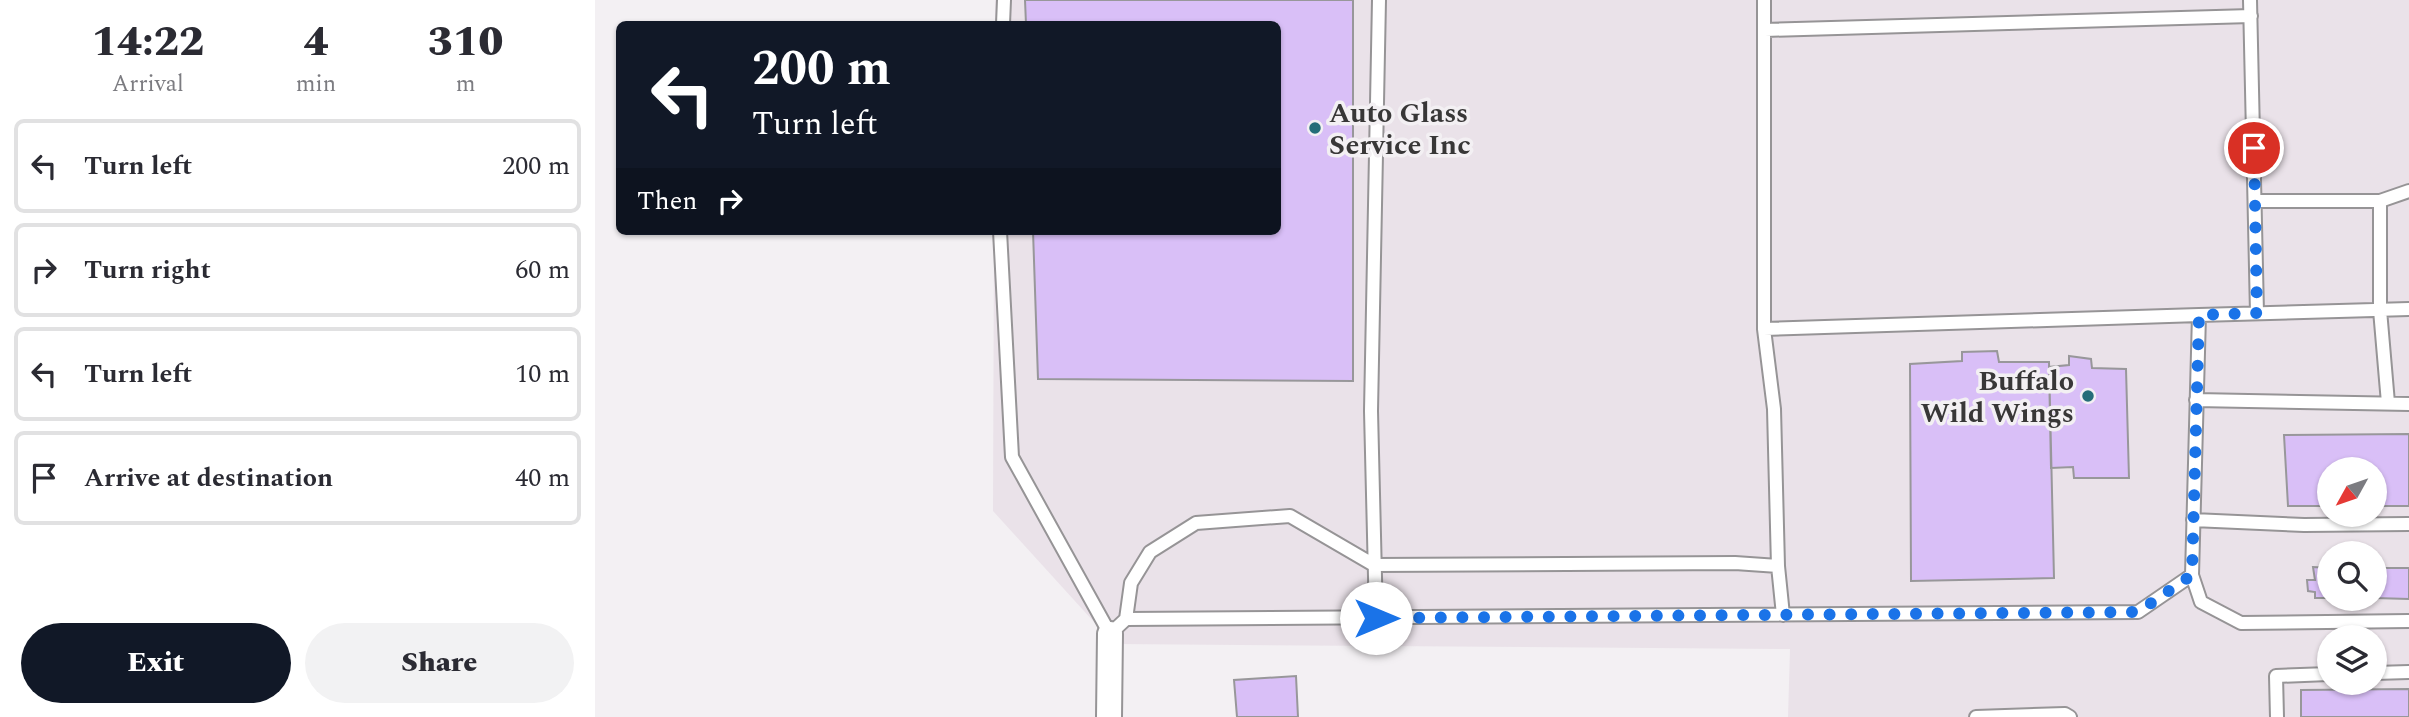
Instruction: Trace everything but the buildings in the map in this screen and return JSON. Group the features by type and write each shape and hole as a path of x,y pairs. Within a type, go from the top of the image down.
{"street":[{"path":"1109,717 1118,626"}],"lane":[{"path":"1003,21 1004,0"},
{"path":"1376,618 1371,411 1379,0"},
{"path":"1764,0 1764,329 1775,409 1778,566 1783,615"},
{"path":"2250,0 2257,313"},
{"path":"1765,30 2251,16"},
{"path":"2255,201 2380,201 2409,191"},
{"path":"2380,201 2380,310 2388,404"},
{"path":"1000,235 1012,457 1118,626"},
{"path":"1764,329 2409,309"},
{"path":"2199,315 2192,575 2201,602 2241,623 2409,621"},
{"path":"2196,400 2409,404"},
{"path":"1118,626 1131,583 1150,552 1196,523 1290,516 1374,565 1735,563 1778,566"},
{"path":"2193,520 2304,525 2409,524"},
{"path":"1118,626 1376,618 2138,612 2192,575"},
{"path":"2387,673 2409,672"},
{"path":"2277,717 2276,676 2317,674"},
{"path":"1976,717 2065,713 2070,717"}],"shaded area":[{"path":"995,0 2409,0 2409,717 1788,717 1790,649 1114,644 993,511 994,235 1281,235 1281,21 995,21"}],"place":[{"name":"Auto Glass Service Inc","path":"1315,128"},
{"name":"Buffalo Wild Wings","path":"2088,396"}],"route":[{"path":"1376,618 2138,612 2192,575 2199,315 2257,313 2254,148"}]}
